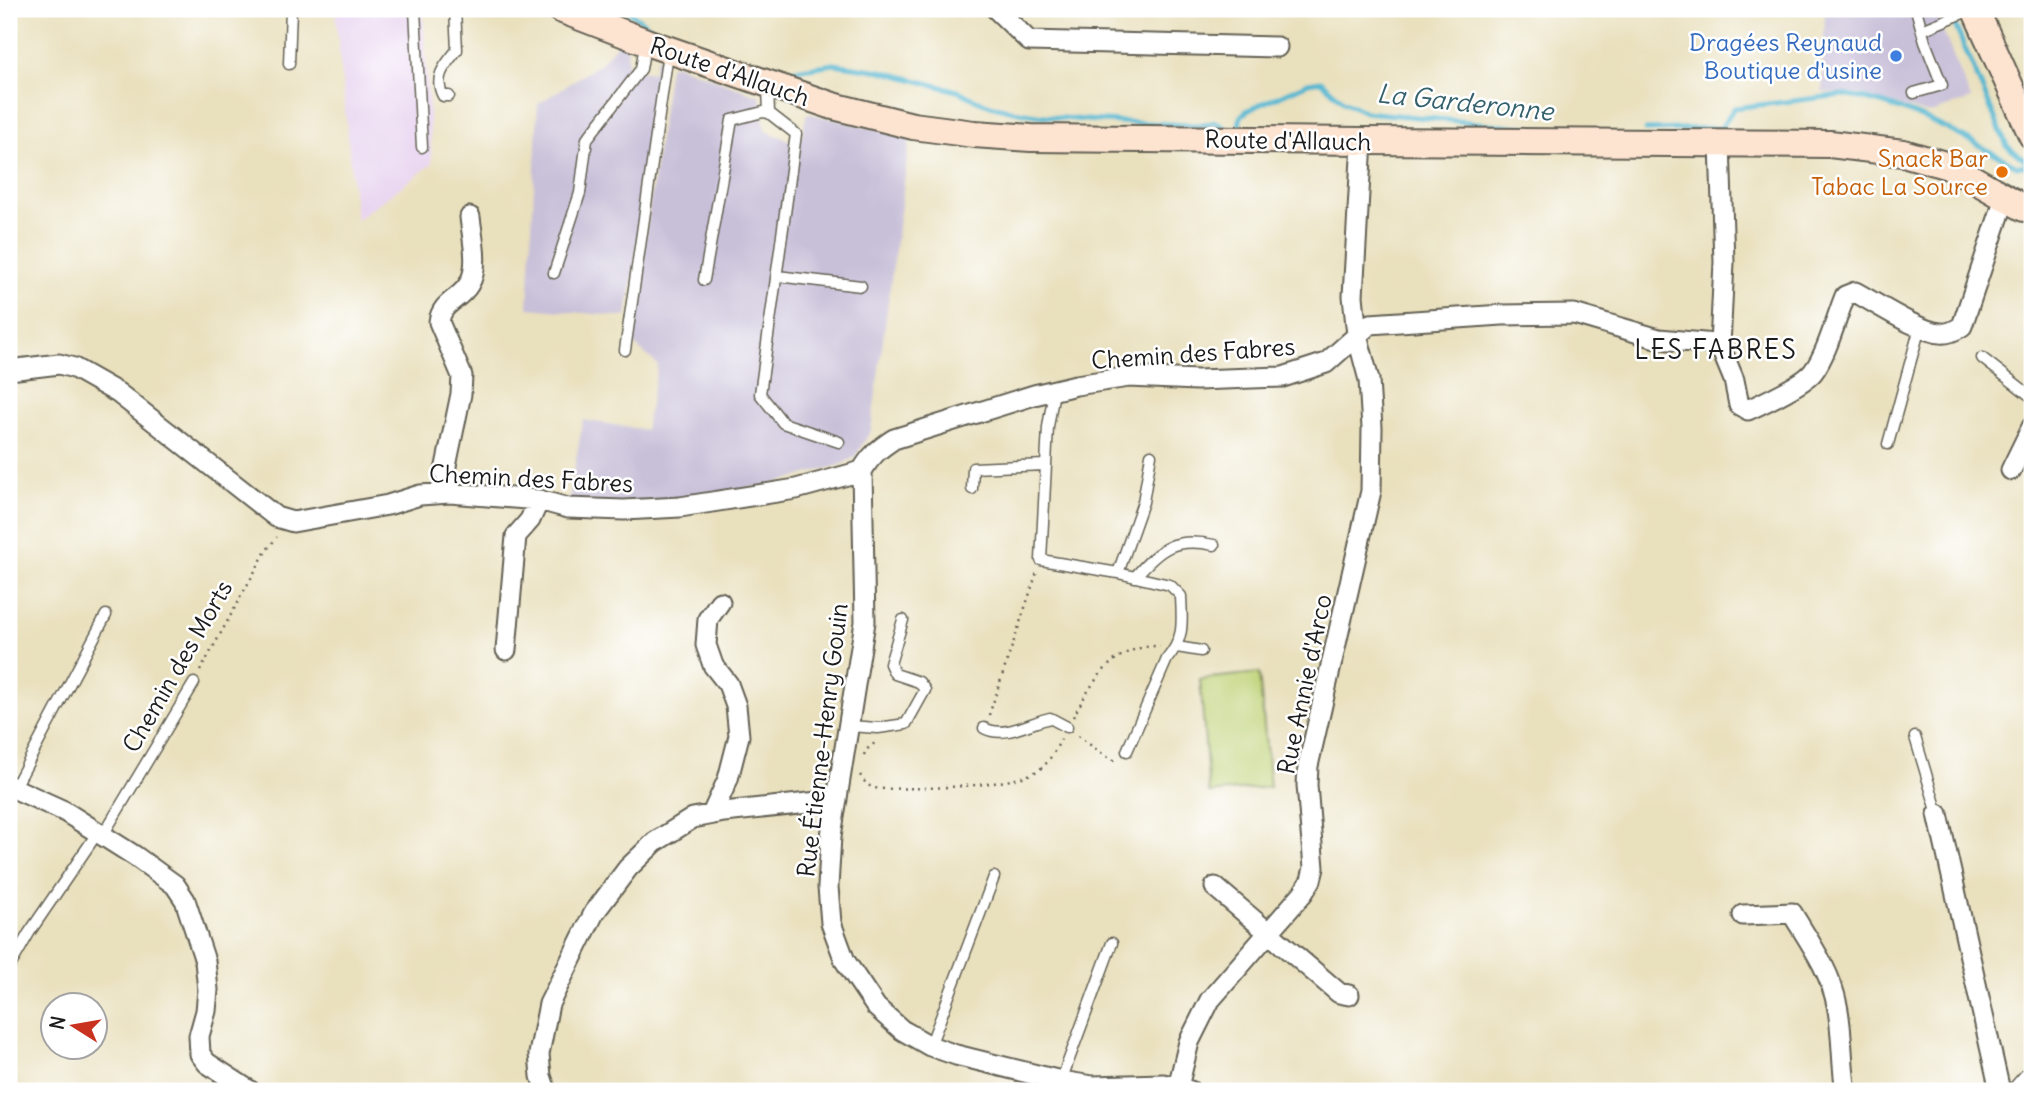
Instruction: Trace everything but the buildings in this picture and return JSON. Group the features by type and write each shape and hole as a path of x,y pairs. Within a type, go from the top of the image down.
{"main road":[{"name":"Route d'Allauch","path":"560,9 833,106 913,126 1031,138 1830,144 1903,153 1952,167 2023,206"},
{"path":"1970,11 2026,105 2032,135"}],"street":[{"path":"996,9 1029,41 1277,47"},
{"name":"Rue Annie d'Arco","path":"1184,1089 1189,1042 1198,1020 1210,1000 1303,893 1314,869 1307,785 1308,766 1370,491 1372,428 1369,380 1357,335 1353,296 1362,141"},
{"path":"1720,144 1724,262 1720,346 1734,380 1740,405 1748,410 1768,401 1812,373 1821,358 1844,296 1855,292 1920,327 1939,334 1962,326 2023,206"},
{"path":"450,493 445,471 461,394 462,376 439,322 444,307 463,293 471,282 475,267 470,217"},
{"path":"1357,335 1370,324 1502,315 1574,314 1659,339 1720,346"},
{"name":"Chemin des Fabres","path":"290,521 388,505 420,495 450,493 539,500 568,508 624,510 680,507 796,489 862,471 878,449 894,439 1054,390 1129,377 1198,380 1283,377 1326,363 1357,335"},
{"path":"9,370 59,364 74,368 118,393 276,517 290,521"},
{"path":"2011,470 2032,427"},
{"name":"Rue Étienne-Henry Gouin","path":"862,471 865,622 831,836 828,887 831,923 845,961 876,1007 902,1030 930,1046 1061,1081 1093,1086 1163,1084 1184,1089"},
{"path":"506,650 516,536 530,520 539,500"},
{"path":"712,814 728,779 739,736 736,706 727,684 713,665 706,645 708,620 720,602"},
{"path":"11,788 65,811 175,886 185,900 205,961 206,1011 199,1036 201,1054 207,1063 250,1091"},
{"path":"547,1091 541,1076 538,1054 549,1004 594,913 628,868 655,842 693,818 837,800"},
{"path":"1938,814 2000,1091"},
{"path":"1215,887 1339,993 1349,995"},
{"path":"1743,915 1792,914 1827,970 1838,1007 1846,1091"}],"lane":[{"path":"289,64 291,9"},
{"path":"415,9 422,147"},
{"path":"449,96 443,96 439,88 440,72 457,50 455,9"},
{"path":"1914,93 1942,85 1916,9"},
{"path":"1922,30 1970,11"},
{"path":"554,273 580,193 587,139 657,45"},
{"path":"625,350 657,45"},
{"path":"768,84 769,113"},
{"path":"705,281 732,120 769,113 796,134 760,394 783,423 839,442"},
{"path":"777,276 861,286"},
{"path":"1888,444 1920,327"},
{"path":"1982,358 2032,397"},
{"path":"1054,390 1046,465 1041,560 1170,585 1181,596 1182,633 1177,647 1167,659 1126,751"},
{"path":"1118,573 1143,502 1150,454"},
{"path":"972,489 973,468 1046,465"},
{"path":"1135,577 1163,548 1196,541 1214,545"},
{"path":"11,788 106,615"},
{"path":"849,726 878,729 906,724 925,690 919,682 895,674 890,664 903,620"},
{"path":"1177,647 1201,651"},
{"name":"Chemin des Morts","path":"9,968 29,933 100,834 194,683"},
{"path":"984,728 992,732 1007,732 1049,718 1067,727"},
{"path":"1915,737 1938,814"},
{"path":"930,1046 994,877"},
{"path":"1061,1081 1112,943"},
{"path":"2011,1091 2032,1067"}],"path":[{"name":"Chemin des Morts","path":"194,683 266,551 290,521"},
{"path":"993,707 1041,560"},
{"path":"1067,727 1104,755 1119,762"}],"shaded area":[{"path":"335,9 423,9 432,164 356,220"},
{"path":"1825,9 1934,9 1971,99 1929,114 1858,94 1822,92"},
{"path":"618,43 627,45 628,68 653,72 657,57 662,64 627,317 528,308 538,104 601,63"},
{"path":"675,64 760,96 765,131 800,144 807,113 910,137 871,430 855,457 840,465 768,485 620,507 568,505 583,420 645,430 658,365 631,342 669,66"}],"green space":[{"path":"1259,673 1270,787 1209,793 1200,679"}],"waterway":[{"name":"La Garderonne","path":"626,9 656,32"},
{"path":"1948,9 2007,146 2030,164"},
{"name":"La Garderonne","path":"764,71 834,64 881,71 961,92 1008,110 1037,115 1183,125 1216,122 1226,129"},
{"name":"La Garderonne","path":"1236,130 1241,116 1248,110 1308,83 1321,81 1343,101 1365,112 1549,130"},
{"name":"La Garderonne","path":"1646,130 1721,128 1734,108 1842,95 1866,99 1911,113 1954,132 2017,166 2032,166"}],"place":[{"name":"Dragées Reynaud Boutique d'usine","path":"1896,56"},
{"name":"Snack Bar Tabac La Source","path":"2002,172"}],"district":[{"name":"LES FABRES","path":"1716,349"}]}
